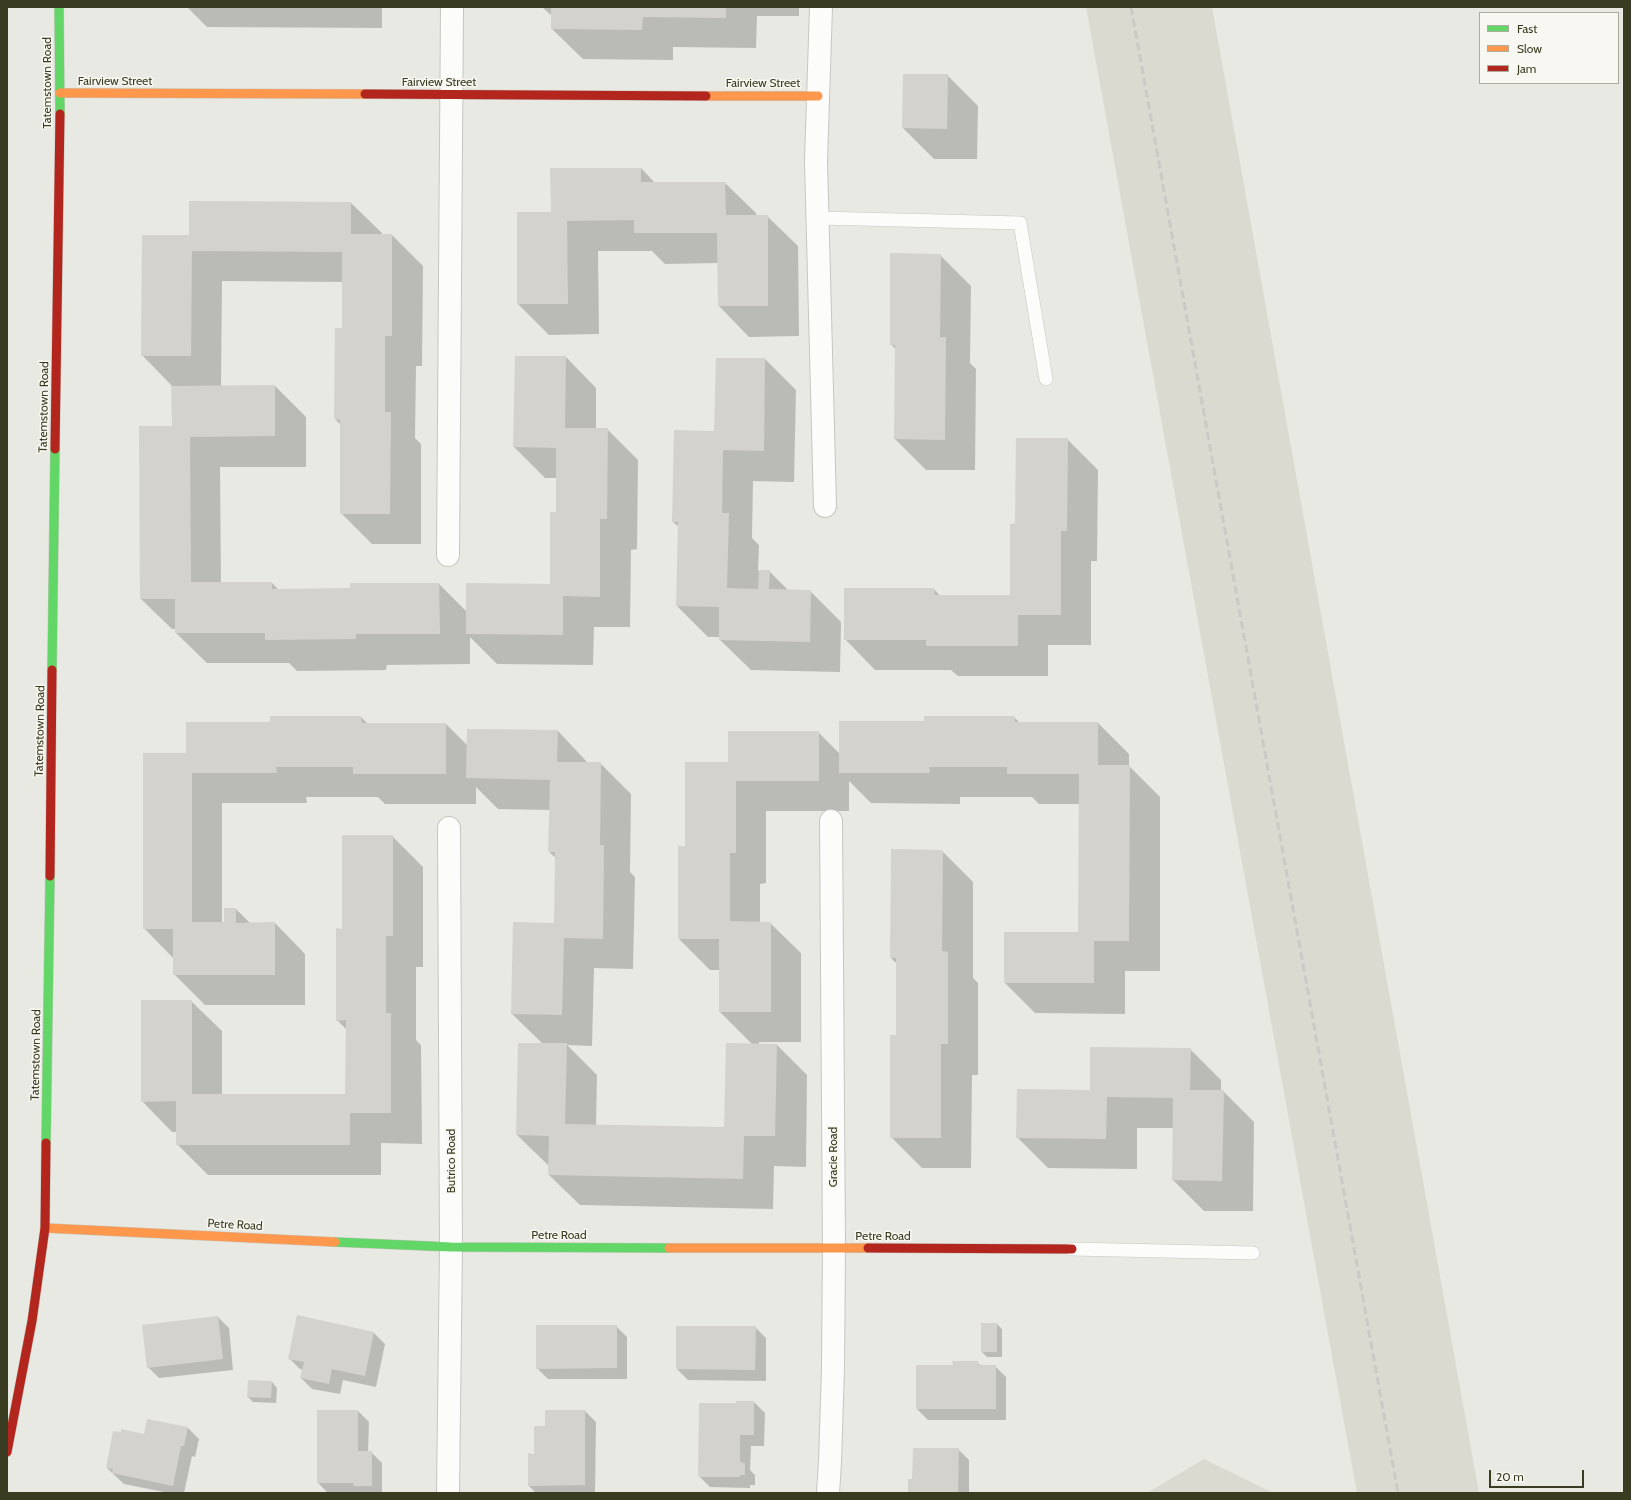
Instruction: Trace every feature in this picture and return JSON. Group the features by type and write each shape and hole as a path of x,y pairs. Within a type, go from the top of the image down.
{"street":[{"name":"Tatemstown Road","path":"7,1452 32,1320 45,1228 60,93 59,7"},
{"path":"448,555 452,7"},
{"path":"821,7 816,161 825,506"},
{"name":"Fairview Street","path":"60,93 818,96"},
{"name":"Gracie Road","path":"828,1493 833,1368 834,1248 831,821"},
{"name":"Butrico Road","path":"448,1493 451,1247 449,828"},
{"name":"Petre Road","path":"45,1228 451,1247 1072,1249"}],"lane":[{"path":"818,218 1020,223 1046,379"},
{"path":"1072,1249 1253,1253"}],"shaded area":[{"path":"1086,7 1212,7 1479,1493 1357,1493"},
{"path":"1204,1459 1273,1493 1147,1493"}],"building":[{"path":"551,7 726,7 726,18 643,17 642,30 551,29"},
{"path":"903,74 948,74 947,129 902,128"},
{"path":"550,168 641,168 641,182 725,182 726,215 768,215 768,306 718,306 717,233 634,233 634,220 567,221 568,304 517,304 517,212 551,212"},
{"path":"189,201 351,202 351,234 392,234 392,336 385,336 385,412 391,412 390,514 340,514 340,420 334,419 335,328 342,328 342,252 192,251 191,356 141,356 142,235 189,235"},
{"path":"890,253 941,254 940,337 946,337 945,440 894,439 895,345 890,345"},
{"path":"515,356 566,356 565,428 608,428 607,519 600,519 600,597 563,596 563,635 466,634 466,583 550,584 550,512 556,512 556,448 513,447"},
{"path":"716,358 765,358 764,451 723,450 722,513 729,513 727,588 758,589 759,570 770,570 769,589 811,590 810,642 719,640 719,607 676,606 678,522 672,522 674,430 714,431"},
{"path":"275,385 275,436 190,437 191,582 272,582 272,589 350,588 350,583 439,583 440,634 356,634 356,639 265,640 265,633 175,633 175,599 140,599 139,426 172,426 171,386"},
{"path":"1016,438 1068,438 1067,531 1061,531 1061,615 1018,615 1018,646 926,646 926,640 844,640 844,588 934,588 935,595 1010,595 1010,524 1015,523"},
{"path":"270,716 361,716 362,723 446,723 446,774 353,774 353,767 276,767 277,773 192,773 192,922 224,922 224,908 236,908 236,923 275,922 275,975 173,975 173,929 143,929 143,753 186,753 186,722 270,722"},
{"path":"924,716 1015,716 1015,722 1098,722 1098,765 1130,765 1129,941 1094,941 1094,983 1004,983 1004,932 1078,932 1079,774 1007,774 1007,767 929,767 930,773 839,773 839,721 924,721"},
{"path":"467,729 558,730 557,762 601,762 600,845 604,845 603,939 564,938 562,1015 511,1014 513,922 554,923 555,852 548,852 550,780 466,778"},
{"path":"728,731 819,731 819,781 736,781 736,853 730,853 730,921 771,922 771,1012 719,1012 719,939 678,939 678,846 685,846 685,762 728,762"},
{"path":"342,835 393,835 393,936 386,936 386,1013 391,1013 391,1113 350,1113 350,1145 176,1145 176,1101 141,1102 141,1000 192,1000 192,1094 345,1094 346,1020 336,1021 336,928 342,929"},
{"path":"891,849 943,850 942,951 948,952 948,1044 941,1044 941,1138 890,1138 890,1035 896,1035 896,958 890,958"},
{"path":"518,1043 567,1043 565,1124 724,1127 726,1043 777,1044 775,1136 744,1136 743,1179 548,1175 549,1136 516,1135"},
{"path":"1090,1047 1191,1048 1190,1090 1224,1090 1222,1181 1172,1180 1173,1098 1107,1097 1106,1139 1016,1138 1017,1089 1090,1090"},
{"path":"297,1315 374,1332 365,1376 332,1369 329,1384 300,1378 304,1362 288,1359"},
{"path":"218,1316 223,1359 147,1368 142,1325"},
{"path":"981,1323 997,1323 997,1352 981,1352"},
{"path":"536,1325 617,1325 617,1368 536,1369"},
{"path":"676,1326 756,1326 755,1370 676,1369"},
{"path":"952,1361 978,1361 978,1365 996,1365 996,1409 916,1409 916,1365 953,1365"},
{"path":"248,1380 272,1381 271,1398 247,1397"},
{"path":"736,1401 754,1401 754,1435 740,1435 740,1462 745,1463 745,1475 740,1475 740,1477 698,1477 699,1403 736,1403"},
{"path":"317,1410 358,1410 358,1451 372,1451 372,1486 354,1486 353,1483 317,1483"},
{"path":"545,1410 585,1410 585,1485 528,1486 528,1453 534,1454 534,1426 545,1426"},
{"path":"147,1419 188,1427 184,1446 181,1446 173,1486 112,1473 113,1469 106,1468 113,1431 121,1432 121,1429 144,1434"},
{"path":"913,1448 959,1448 958,1493 908,1493 908,1479 912,1479"}],"railway":[{"path":"1131,7 1398,1493"}],"traffic: fast":[{"path":"59,7 60,114"},
{"path":"52,670 55,449"},
{"path":"46,1143 50,876"},
{"path":"335,1242 451,1247 669,1248"}],"traffic: slow":[{"path":"60,93 365,94"},
{"path":"706,96 818,96"},
{"path":"45,1228 335,1242"},
{"path":"669,1248 868,1248"}],"traffic: jam":[{"path":"365,94 706,96"},
{"path":"55,449 60,114"},
{"path":"50,876 52,670"},
{"path":"7,1452 32,1321 45,1228 46,1143"},
{"path":"868,1248 1072,1249"}]}
